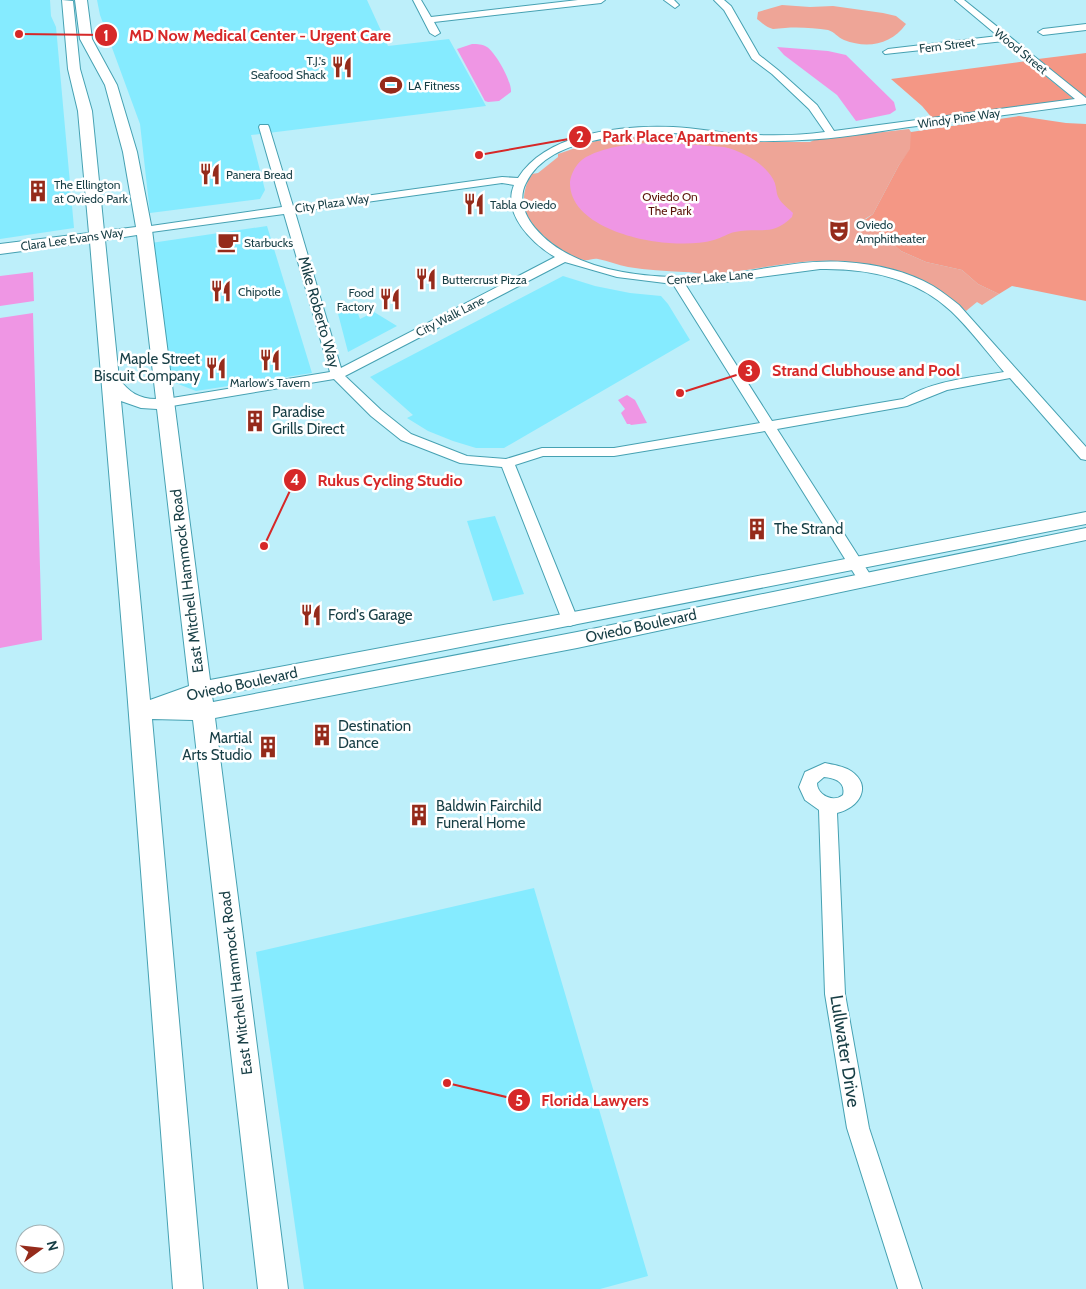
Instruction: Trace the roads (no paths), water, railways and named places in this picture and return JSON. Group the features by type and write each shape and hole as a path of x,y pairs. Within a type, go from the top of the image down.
{"street":[{"path":"67,0 74,69 85,111 98,236 188,1289"},
{"name":"East Mitchell Hammock Road","path":"81,0 86,39 111,85 130,152 144,230 273,1289"},
{"path":"417,0 435,33"},
{"path":"429,20 601,0"},
{"path":"718,0 728,8 755,57 775,72 813,107 832,135"},
{"name":"Wood Street","path":"959,0 1084,101"},
{"path":"1043,32 1086,27"},
{"name":"Fern Street","path":"888,52 1006,38"},
{"name":"Windy Pine Way","path":"832,135 1084,101"},
{"name":"Mike Roberto Way","path":"264,127 337,375 376,413 406,437 465,460 507,463"},
{"path":"520,182 536,163 553,149 590,138 625,132 664,130 737,137 782,138 832,135"},
{"name":"City Plaza Way","path":"144,230 502,180 520,182"},
{"name":"Center Lake Lane","path":"520,182 517,195 519,211 524,223 541,241 563,258 626,276 677,281 722,278 832,265 880,270 915,282 955,308 1086,456"},
{"name":"Clara Lee Evans Way","path":"0,249 144,230"},
{"name":"City Walk Lane","path":"166,402 337,375 563,258"},
{"path":"677,281 860,571"},
{"path":"577,640 507,463 542,452 614,452 908,402 914,397 935,390 1014,374"},
{"path":"110,380 120,393 135,402 155,404 166,402"},
{"name":"Oviedo Boulevard","path":"140,712 577,640 1086,518"},
{"name":"Oviedo Boulevard","path":"201,701 570,620 1086,534"},
{"name":"Lullwater Drive","path":"828,805 835,994 858,1128 910,1289"}],"place":[{"name":"MD Now Medical Center - Urgent Care","path":"19,34"},
{"name":"T.J.'s Seafood Shack","path":"342,67"},
{"name":"LA Fitness","path":"391,85"},
{"name":"Park Place Apartments","path":"479,155"},
{"name":"Panera Bread","path":"210,174"},
{"name":"The Ellington at Oviedo Park","path":"38,191"},
{"name":"Tabla Oviedo","path":"474,204"},
{"name":"Oviedo Amphitheater","path":"839,231"},
{"name":"Starbucks","path":"228,242"},
{"name":"Buttercrust Pizza","path":"426,279"},
{"name":"Chipotle","path":"221,291"},
{"name":"Food Factory","path":"390,299"},
{"name":"Marlow's Tavern","path":"270,360"},
{"name":"Maple Street Biscuit Company","path":"216,368"},
{"name":"Strand Clubhouse and Pool","path":"680,393"},
{"name":"Paradise Grills Direct","path":"255,421"},
{"name":"The Strand","path":"757,529"},
{"name":"Rukus Cycling Studio","path":"264,546"},
{"name":"Ford's Garage","path":"311,615"},
{"name":"Destination Dance","path":"322,735"},
{"name":"Martial Arts Studio","path":"268,747"},
{"name":"Baldwin Fairchild Funeral Home","path":"419,815"},
{"name":"Florida Lawyers","path":"447,1083"}],"park label":[{"name":"Oviedo On The Park","path":"670,203"}]}
